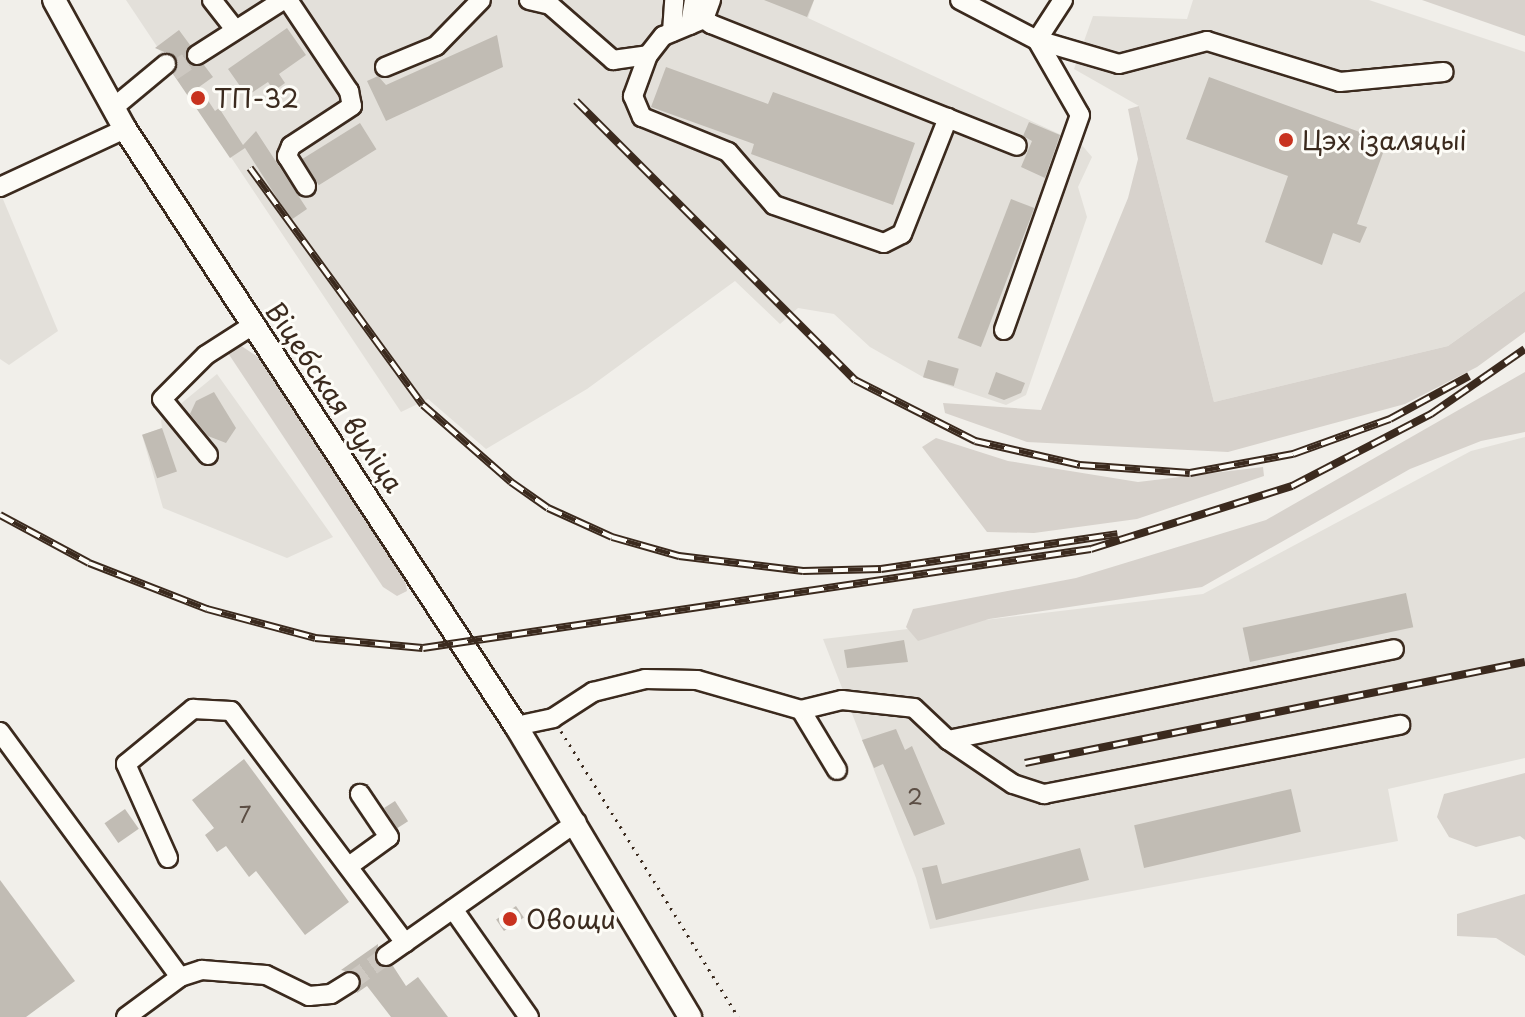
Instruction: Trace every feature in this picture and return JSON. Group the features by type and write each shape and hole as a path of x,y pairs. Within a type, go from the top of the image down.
{"main road":[{"name":"Віцебская вуліца","path":"54,0 125,129 516,726 577,822 690,1017"}],"lane":[{"path":"212,0 225,32"},
{"path":"194,50 286,0 349,91 352,106 291,146 287,156 306,186"},
{"path":"385,67 436,46 481,0"},
{"path":"529,0 550,5 613,60 648,55"},
{"path":"672,32 674,0"},
{"path":"694,0 697,22"},
{"path":"711,0 697,22 672,32 648,55 633,96 642,117 728,152 774,205 884,243 902,234 948,118"},
{"path":"960,0 1037,40 1119,64 1207,41 1340,82 1444,72"},
{"path":"1037,40 1060,1"},
{"path":"697,22 1017,146"},
{"path":"1004,330 1079,128 1080,115 1037,40"},
{"path":"113,108 169,68"},
{"path":"0,187 125,129"},
{"path":"208,455 162,399 206,355 253,325"},
{"path":"948,740 1394,649"},
{"path":"516,726 553,718 593,692 645,679 697,680 801,710 842,700 914,708 948,740 1013,784 1044,794 1400,725"},
{"path":"168,858 126,764 193,709 213,706 245,723 405,943"},
{"path":"801,710 837,770"},
{"path":"0,732 180,977"},
{"path":"349,866 389,837 360,794"},
{"path":"386,956 577,822"},
{"path":"453,909 529,1017"},
{"path":"126,1017 180,977 202,970 266,975 309,996 331,994 350,982"}],"path":[{"path":"553,718 738,1017"}],"shaded area":[{"path":"126,0 814,0 808,18 1081,144 1092,157 1078,187 1087,217 1026,395 1006,405 923,377 870,347 834,314 798,308 780,324 735,281 587,389 486,449 428,399 401,412"},
{"path":"1193,0 1369,0 1525,52 1525,291 1448,346 1214,402 1139,106 1074,69 1093,16 1187,19"},
{"path":"1422,0 1525,0 1525,36"},
{"path":"1139,106 1214,402 1448,346 1525,291 1525,332 1477,367 1405,404 1228,452 1027,442 945,413 943,403 1041,410 1128,198 1138,159 1128,109"},
{"path":"0,192 58,331 9,365 0,359"},
{"path":"237,343 261,359 402,562 407,591 397,596 383,587 228,353"},
{"path":"1525,372 1525,432 1481,441 1410,469 1202,587 989,619 918,641 906,627 913,609 1076,578 1266,520"},
{"path":"217,374 333,537 287,558 163,508 142,435 162,428 161,420"},
{"path":"1525,437 1525,758 1388,789 1398,841 930,929 916,878 823,639 1203,594 1471,451"},
{"path":"936,438 1008,461 1138,482 1263,467 1264,476 1137,519 1034,533 987,532 922,447"},
{"path":"1525,773 1525,840 1520,836 1476,847 1449,837 1437,817 1444,794"},
{"path":"1525,894 1525,956 1496,938 1457,936 1457,914"}],"building":[{"path":"764,0 814,0 807,17"},
{"path":"287,28 306,55 279,74 285,83 274,91 268,82 247,96 228,69"},
{"path":"179,30 190,45 187,62 204,65 213,77 199,87 215,111 219,108 243,145 256,131 307,209 291,220 245,148 230,158 173,74 176,57 155,48"},
{"path":"497,35 503,67 386,121 367,81 378,76 386,85"},
{"path":"666,67 768,104 773,92 915,143 893,205 751,154 754,144 651,107"},
{"name":"Цэх ізаляцыі","path":"1209,77 1387,142 1357,224 1367,227 1360,243 1333,233 1322,265 1265,242 1288,176 1186,139"},
{"path":"1029,122 1060,135 1045,178 1021,167 1032,141 1023,136"},
{"path":"360,123 376,149 319,185 302,159"},
{"path":"1011,199 1034,208 981,347 958,338"},
{"path":"928,360 959,369 954,386 923,377"},
{"path":"996,372 1025,383 1021,393 1004,400 988,394"},
{"path":"214,392 236,428 226,443 208,436 190,414 196,401"},
{"path":"162,428 177,471 157,478 142,435"},
{"path":"1406,593 1413,627 1250,662 1243,628"},
{"path":"904,640 908,662 847,668 844,650"},
{"path":"896,729 905,750 912,746 945,824 914,836 883,764 874,768 862,740"},
{"path":"244,759 349,902 305,935 256,871 249,877 226,846 217,852 205,835 214,828 192,800"},
{"path":"1291,789 1301,832 1144,868 1134,825"},
{"path":"395,801 408,821 397,828 384,808"},
{"path":"125,809 139,829 118,843 105,823"},
{"path":"1080,848 1089,880 936,920 922,868 937,865 942,884"},
{"path":"0,880 75,981 26,1017 0,1017"},
{"name":"Овощи","path":"516,906 524,918 504,931 496,919"},
{"path":"378,944 377,963 393,966 406,986 418,977 448,1017 391,1017 367,986 357,993 360,975 341,970"}],"tunnel":[{"path":"172,72 197,55"},
{"path":"350,982 386,956"}],"railway":[{"path":"576,101 855,380 975,441 1080,465 1190,473 1293,454 1390,419 1469,376"},
{"path":"250,168 423,405 511,482 548,508 612,537 679,556 803,571 881,569 1117,534"},
{"path":"0,515 89,563 207,609 315,638 423,648 1091,549 1292,486 1431,414 1525,349"},
{"path":"1025,763 1525,662"}],"place":[{"name":"ТП-32","path":"198,98"},
{"name":"Цэх ізаляцыі","path":"1286,140"},
{"name":"Овощи","path":"510,919"}]}
